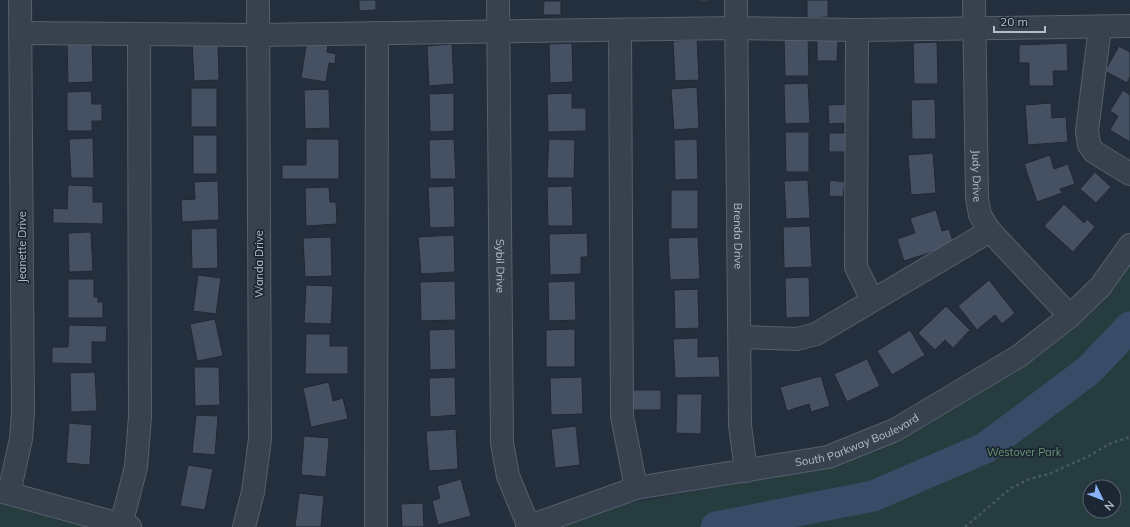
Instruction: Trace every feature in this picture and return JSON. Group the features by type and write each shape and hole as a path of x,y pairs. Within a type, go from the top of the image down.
{"street":[{"name":"Jeanette Drive","path":"4,492 21,439 23,411 20,0"},
{"name":"Wanda Drive","path":"244,527 253,492 260,439 258,0"},
{"name":"Sybil Drive","path":"498,0 502,443 508,476 529,527"},
{"name":"Brenda Drive","path":"736,0 741,338 740,425 746,471"},
{"name":"Judy Drive","path":"974,0 977,198 980,215 990,231 1070,316"},
{"path":"20,33 258,35 620,31 736,28 857,30 1130,26"},
{"path":"1100,27 1086,131 1089,145 1094,152 1130,174"},
{"path":"857,30 856,267 872,300"},
{"path":"620,31 622,416 636,488"},
{"path":"376,527 377,33"},
{"path":"4,492 126,526 136,468 140,417 139,34"},
{"path":"741,338 797,339 816,334 990,231"},
{"name":"South Parkway Boulevard","path":"529,527 636,488 828,457 895,430 1019,356 1070,316 1100,288 1130,245"}],"path":[{"path":"966,527 1011,488 1030,479 1050,474 1089,456 1109,444 1130,437"}],"green space":[{"name":"Westover Park","path":"1130,263 1130,527 556,527 593,510 830,466 893,442 1038,357 1092,311"},
{"path":"0,503 94,527 0,527"}],"building":[{"path":"359,0 376,0 376,10 359,11"},
{"path":"699,0 708,0 708,2 699,2"},
{"path":"807,0 828,0 828,17 807,18"},
{"path":"544,1 561,1 561,15 543,15"},
{"path":"808,37 809,76 785,76 784,38"},
{"path":"817,37 838,37 837,61 817,61"},
{"path":"307,40 328,43 327,52 336,54 335,64 329,63 326,82 301,78"},
{"path":"697,40 699,80 675,81 673,41"},
{"path":"218,41 219,80 194,81 192,42"},
{"path":"92,42 93,82 68,83 67,43"},
{"path":"937,42 938,84 914,84 913,43"},
{"path":"572,43 573,82 550,83 549,44"},
{"path":"1067,43 1068,71 1053,71 1054,86 1029,86 1029,63 1019,63 1019,45"},
{"path":"452,44 454,84 429,86 427,46"},
{"path":"1119,46 1130,52 1130,77 1127,83 1105,71"},
{"path":"808,83 810,123 785,124 784,84"},
{"path":"697,87 699,128 674,130 671,89"},
{"path":"191,88 217,88 217,127 191,127"},
{"path":"329,89 330,128 305,129 304,90"},
{"path":"1123,90 1130,95 1130,142 1110,130 1118,116 1110,111"},
{"path":"91,91 92,104 102,104 102,121 92,121 92,131 67,131 67,92"},
{"path":"454,93 454,131 430,132 429,94"},
{"path":"572,93 572,108 586,108 586,131 548,132 547,94"},
{"path":"935,99 936,139 912,139 911,100"},
{"path":"1051,103 1052,118 1066,117 1068,142 1028,145 1025,105"},
{"path":"848,104 849,123 829,124 828,105"},
{"path":"785,132 809,132 809,172 786,172"},
{"path":"829,133 850,133 850,152 829,152"},
{"path":"193,135 217,135 217,174 193,174"},
{"path":"93,138 94,178 71,178 69,139"},
{"path":"306,139 339,139 339,179 282,179 282,165 306,165"},
{"path":"454,139 456,179 430,179 429,140"},
{"path":"549,139 575,140 574,178 547,178"},
{"path":"697,139 698,179 675,180 674,140"},
{"path":"933,153 936,193 911,195 908,155"},
{"path":"1050,155 1054,169 1068,164 1075,184 1060,189 1062,193 1037,202 1024,164"},
{"path":"1095,172 1111,187 1096,203 1080,189"},
{"path":"808,180 810,218 786,219 784,181"},
{"path":"830,180 845,182 843,197 829,196"},
{"path":"218,181 219,220 182,222 181,200 195,199 194,182"},
{"path":"68,185 93,186 93,202 103,202 103,224 53,223 53,208 67,209"},
{"path":"454,186 455,227 430,228 428,187"},
{"path":"572,186 573,226 548,226 547,187"},
{"path":"329,187 330,202 336,202 337,224 306,226 305,188"},
{"path":"671,190 698,190 698,229 671,229"},
{"path":"1064,204 1084,223 1087,219 1095,227 1073,252 1044,226"},
{"path":"936,210 942,231 949,229 954,245 904,261 897,239 915,233 910,218"},
{"path":"810,226 812,267 784,268 783,227"},
{"path":"217,228 218,268 192,269 191,229"},
{"path":"91,232 93,271 69,272 68,233"},
{"path":"587,233 588,257 581,257 581,274 550,275 549,234"},
{"path":"454,235 455,272 421,274 418,237"},
{"path":"331,237 332,276 305,277 303,238"},
{"path":"698,237 700,279 670,280 668,238"},
{"path":"198,275 221,278 216,314 193,311"},
{"path":"809,277 810,317 786,318 785,278"},
{"path":"68,279 94,279 94,297 98,297 98,302 103,302 103,318 68,318"},
{"path":"989,280 1015,313 1002,324 995,315 977,330 958,306"},
{"path":"455,281 456,320 421,321 420,282"},
{"path":"575,281 576,320 549,321 548,282"},
{"path":"306,285 333,286 331,324 304,323"},
{"path":"698,289 699,328 675,329 674,290"},
{"path":"946,306 970,330 953,348 945,340 935,350 918,333"},
{"path":"215,319 223,356 197,361 190,324"},
{"path":"69,325 107,326 106,342 92,342 92,364 52,363 52,347 68,347"},
{"path":"455,329 456,369 430,370 429,330"},
{"path":"575,329 575,367 546,367 546,330"},
{"path":"910,330 925,355 892,375 877,351"},
{"path":"306,334 330,334 330,346 348,346 348,374 305,374"},
{"path":"698,338 698,357 719,356 720,377 675,378 673,339"},
{"path":"867,359 880,386 847,402 834,374"},
{"path":"194,367 219,367 220,405 195,406"},
{"path":"95,372 97,411 71,412 70,373"},
{"path":"821,376 830,406 811,412 809,404 787,411 780,387"},
{"path":"455,377 456,415 430,417 429,378"},
{"path":"582,377 583,414 551,415 550,378"},
{"path":"329,382 333,401 343,398 348,419 311,427 303,388"},
{"path":"633,390 661,390 661,410 632,410"},
{"path":"677,394 702,394 701,434 676,433"},
{"path":"196,415 218,416 215,455 192,453"},
{"path":"69,423 92,425 90,465 66,463"},
{"path":"576,426 580,465 555,468 551,429"},
{"path":"456,429 458,469 429,471 426,431"},
{"path":"304,436 329,438 326,477 301,475"},
{"path":"188,465 213,469 205,510 180,506"},
{"path":"461,479 471,516 438,525 432,501 440,498 437,486"},
{"path":"299,493 324,496 321,527 295,527"},
{"path":"423,503 424,527 402,527 401,504"}],"waterway":[{"path":"716,527 873,496 985,448 1089,370 1130,327"}]}
